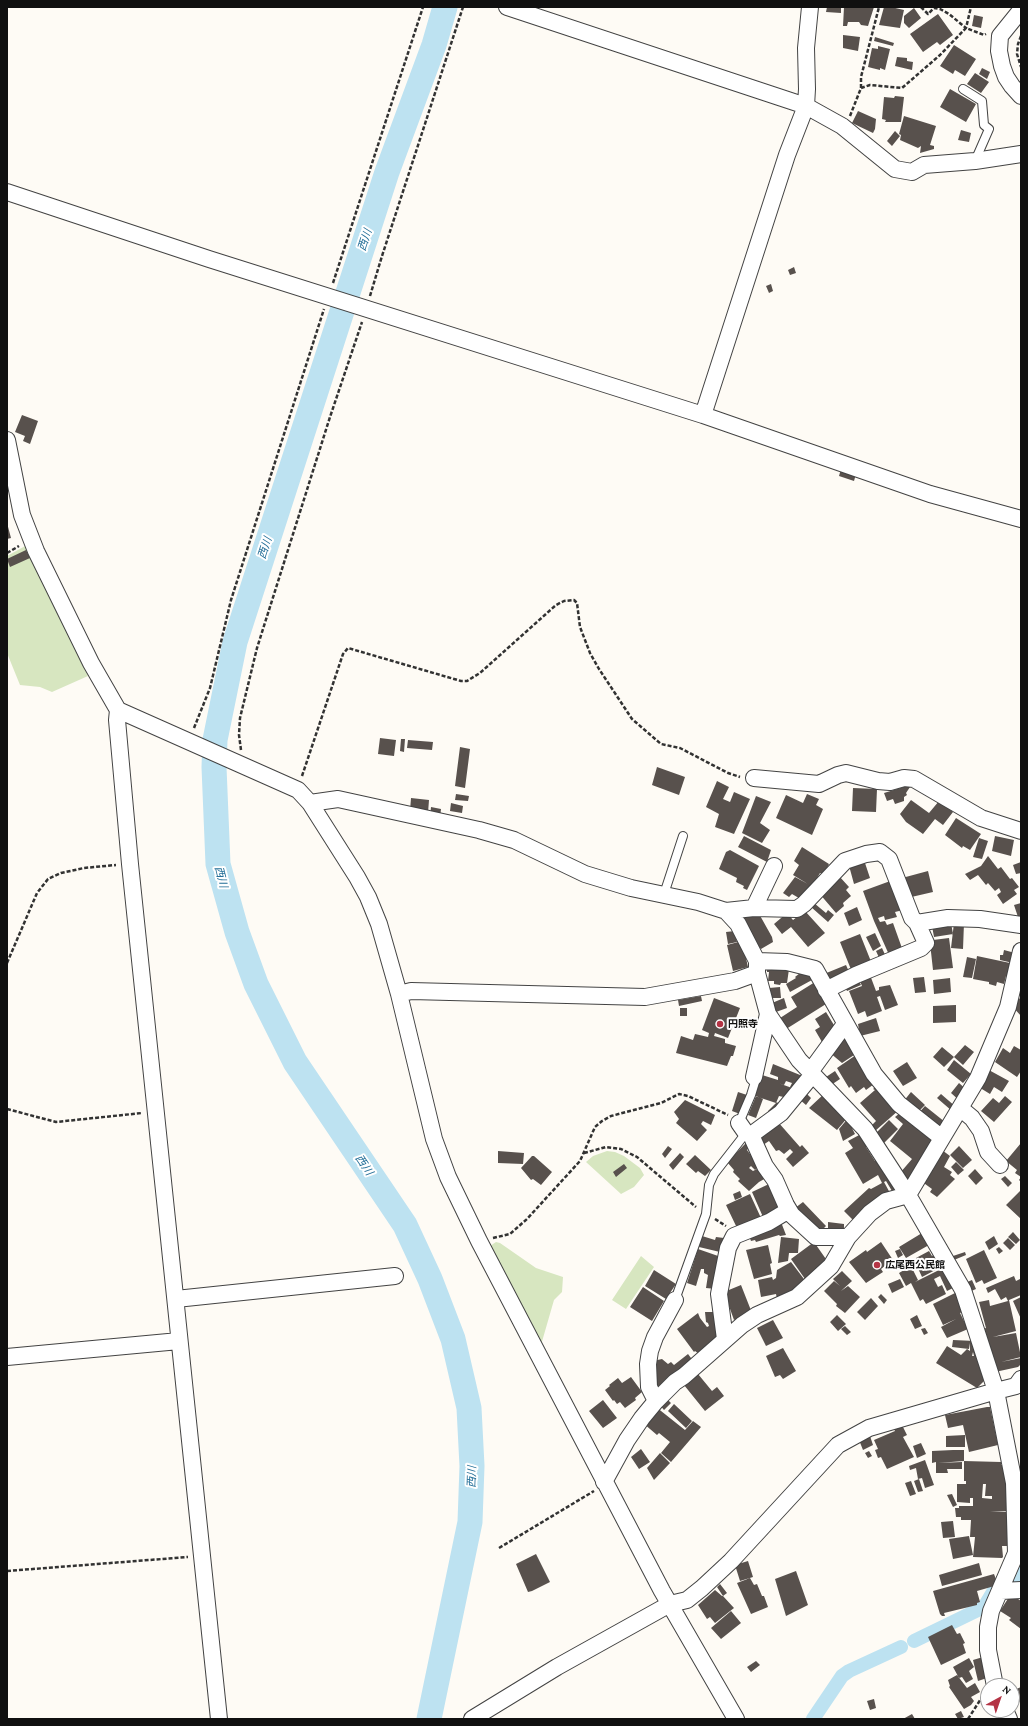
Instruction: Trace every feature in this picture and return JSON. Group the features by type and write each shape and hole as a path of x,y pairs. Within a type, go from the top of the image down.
{"street":[{"path":"507,7 806,106 842,126 895,169 912,172 924,165 975,161 1021,154"},
{"path":"703,415 787,155 806,106 806,48 810,7"},
{"path":"1021,10 1000,36 999,52 1006,77 1021,96"},
{"path":"7,192 209,259 517,355 703,415 930,494 1021,519"},
{"path":"7,440 22,515 36,551 88,656 118,710 117,720 130,864 219,1719"},
{"path":"118,710 298,790 310,803 368,897 379,924 399,994 434,1139 448,1177 604,1482 610,1489 670,1604 736,1719"},
{"path":"754,778 819,784 846,773 878,781 890,782 904,778 914,778 981,818 1021,831"},
{"path":"310,803 338,799 479,830 514,840 584,874 631,888 698,902 726,911 754,908 797,909 804,904 845,861 866,854 880,852 889,860 912,918 917,924 926,943 921,948 856,975 826,990"},
{"path":"754,908 774,866"},
{"path":"726,911 744,934 757,967 768,1014 798,1060 865,1129 908,1194 963,1290 996,1391 1013,1476 1018,1490 1016,1553 991,1611 988,1627 989,1678"},
{"path":"917,924 948,918 980,919 1021,924"},
{"path":"604,1482 627,1440 656,1401 675,1382 684,1376 742,1325 757,1315 797,1297 831,1266 848,1237 870,1213 886,1201 908,1194 978,1078 1008,1008 1021,951"},
{"path":"399,994 411,991 645,997 735,981 757,967 787,962 815,969 874,1074 899,1104 942,1138"},
{"path":"754,1077 768,1014"},
{"path":"845,1024 812,1073 781,1113 745,1131 765,1166 775,1180 789,1210 816,1237 848,1237"},
{"path":"960,1108 972,1118 981,1131 988,1152 1000,1165"},
{"path":"725,1340 719,1294 728,1248 734,1236 769,1222 789,1210"},
{"path":"176,1299 395,1276"},
{"path":"656,1401 649,1387 648,1364 650,1351 654,1336 675,1300"},
{"path":"7,1357 179,1340"},
{"path":"472,1719 557,1668 670,1604 687,1600 731,1561 838,1445 869,1428 1016,1386 1021,1379"},
{"path":"1000,1591 1021,1590"}],"lane":[{"path":"963,89 982,101 986,127 975,161"},
{"path":"664,894 683,836"},
{"path":"675,1300 706,1214 709,1185 714,1174 745,1131 751,1095 755,1082 754,1077"}],"path":[{"path":"193,744 210,688 231,600 423,7"},
{"path":"238,763 240,718 257,648 365,308 463,7"},
{"path":"842,126 852,113 862,88 861,77 879,7"},
{"path":"921,7 928,14 934,8 940,9 966,28 984,35 988,33"},
{"path":"862,88 870,85 902,88 940,56 966,28 971,7"},
{"path":"1021,36 1017,54 1021,67"},
{"path":"298,790 343,654 348,648 461,681 467,681 480,673 556,605 570,600 574,600 577,603 580,627 590,653 632,719 661,744 680,748 728,773 740,777 754,778"},
{"path":"7,963 37,893 48,879 61,873 84,868 130,864"},
{"path":"479,1240 510,1234 527,1218 580,1161 595,1127 610,1116 661,1104 679,1094 688,1096 733,1118 745,1131"},
{"path":"7,1109 56,1122 156,1111"},
{"path":"583,1153 606,1147 622,1149 637,1158 706,1214 738,1234"},
{"path":"499,1548 597,1489 604,1482"},
{"path":"7,1571 202,1556"},
{"path":"968,1719 980,1703"}],"green space":[{"path":"27,545 88,676 52,692 40,687 20,685 7,653 7,556"},
{"path":"607,1151 615,1152 624,1156 640,1168 644,1175 634,1187 621,1194 586,1162 593,1156"},
{"path":"496,1242 500,1243 536,1268 563,1277 562,1292 554,1300 541,1345 490,1246"},
{"path":"641,1256 654,1267 626,1309 612,1300"}],"building":[{"path":"827,7 841,7 841,13 826,12"},
{"path":"844,7 874,7 868,26 861,25 859,22 848,22 847,26 843,26"},
{"path":"884,7 904,10 900,28 879,25"},
{"path":"914,8 921,18 909,28 904,23 904,16"},
{"path":"938,14 953,35 940,45 937,42 923,52 910,34"},
{"path":"974,15 983,17 981,28 972,26"},
{"path":"843,35 860,37 858,51 843,48"},
{"path":"875,37 894,43 893,46 874,41"},
{"path":"954,45 976,59 965,76 955,70 953,74 940,66"},
{"path":"878,46 890,49 885,70 868,67 872,48 878,49"},
{"path":"897,57 907,58 907,61 913,62 912,70 895,66"},
{"path":"982,68 990,72 987,79 979,74"},
{"path":"975,73 989,82 981,93 967,84"},
{"path":"950,89 976,104 966,122 940,107"},
{"path":"895,96 904,97 901,122 885,122 886,120 882,119 884,97 894,98"},
{"path":"858,111 876,119 873,133 852,123"},
{"path":"904,116 936,126 930,145 934,146 934,149 920,153 921,146 918,148 900,140 901,135 899,134"},
{"path":"961,130 971,133 969,142 958,140"},
{"path":"895,131 900,136 892,146 887,141"},
{"path":"794,267 796,273 790,275 788,270"},
{"path":"771,284 773,291 769,293 766,286"},
{"path":"22,415 38,421 30,444 23,441 25,436 15,432"},
{"path":"841,469 856,474 854,481 839,476"},
{"path":"7,523 11,538 7,539"},
{"path":"26,550 30,558 10,567 7,559"},
{"path":"380,738 396,740 394,756 378,754"},
{"path":"401,739 405,739 404,752 400,751"},
{"path":"408,740 433,742 432,750 407,748"},
{"path":"460,747 470,749 465,788 455,786"},
{"path":"657,767 685,777 679,795 652,785"},
{"path":"717,781 729,787 723,799 730,802 734,792 750,799 734,834 715,827 719,814 706,807"},
{"path":"910,785 906,793 907,795 904,797 904,801 895,804 893,799 887,801 884,793"},
{"path":"853,788 877,789 876,812 852,811"},
{"path":"456,794 469,796 468,801 455,800"},
{"path":"807,794 819,799 816,805 823,809 812,835 776,818 786,795 803,803"},
{"path":"756,796 771,802 760,823 770,830 762,843 742,833"},
{"path":"411,798 429,800 428,813 410,811"},
{"path":"911,800 929,813 939,801 953,812 943,825 935,819 923,834 906,822 900,814"},
{"path":"451,803 463,806 462,813 450,811"},
{"path":"431,807 441,809 440,818 430,817"},
{"path":"956,818 981,834 970,850 963,846 962,848 945,835"},
{"path":"744,836 771,850 767,862 738,847"},
{"path":"995,836 1014,840 1011,856 992,851"},
{"path":"979,838 988,841 982,859 973,857"},
{"path":"802,847 829,864 824,874 820,873 804,901 792,894 789,897 783,893 795,877 808,884 793,875 799,865 794,861"},
{"path":"730,850 759,866 747,890 743,888 744,886 736,882 737,878 719,869 726,852"},
{"path":"988,856 998,869 1001,867 1010,879 1012,878 1019,887 1014,890 1017,894 1003,904 997,895 1001,892 999,888 995,891 988,883 986,885 978,875 970,880 965,874 981,866"},
{"path":"863,857 870,878 854,884 848,862"},
{"path":"1021,862 1021,873 1016,874 1013,865"},
{"path":"928,871 933,892 907,898 902,878"},
{"path":"839,876 849,887 846,890 851,896 843,903 844,906 836,913 819,893"},
{"path":"893,880 903,910 895,912 897,917 885,920 884,916 878,918 880,922 885,921 887,925 893,923 903,951 890,957 863,891"},
{"path":"814,903 826,913 828,910 834,915 828,922 811,907"},
{"path":"1021,903 1021,916 1018,917 1014,905"},
{"path":"857,907 862,920 849,926 844,913"},
{"path":"805,911 825,933 808,947 791,927 782,934 774,924 787,913 793,920"},
{"path":"758,912 772,937 773,942 761,949 740,916"},
{"path":"951,923 953,934 934,937 932,926"},
{"path":"954,923 964,923 963,949 951,948"},
{"path":"735,931 737,942 728,944 726,932"},
{"path":"875,933 881,946 873,951 866,937"},
{"path":"860,934 872,964 852,972 840,942"},
{"path":"949,938 953,968 933,970 930,943 933,940"},
{"path":"742,941 748,967 733,971 727,945"},
{"path":"882,948 887,959 881,962 876,951"},
{"path":"1004,950 1015,953 1013,963 1000,960 1000,955 1003,955"},
{"path":"977,956 1010,963 1008,977 1006,976 1004,984 997,982 996,986 989,984 989,982 973,979"},
{"path":"967,957 976,959 972,978 963,977"},
{"path":"846,965 850,974 828,984 824,974"},
{"path":"767,966 789,969 787,983 781,983 780,985 774,984 774,981 768,981 769,972 767,972"},
{"path":"800,973 811,976 812,980 790,992 786,984 796,978 795,977"},
{"path":"870,975 876,991 879,990 879,987 890,985 898,1005 885,1010 880,996 877,997 882,1011 867,1017 865,1011 858,1014 849,991 862,986 859,979"},
{"path":"924,977 926,992 915,993 913,978"},
{"path":"950,978 951,992 934,994 933,980"},
{"path":"858,979 861,985 847,991 844,985"},
{"path":"815,982 821,991 818,993 826,1004 783,1031 777,1020 797,1007 791,997"},
{"path":"780,987 781,998 769,998 769,988"},
{"path":"701,996 702,1001 679,1006 678,1000"},
{"path":"1021,997 1021,1016 1012,1006"},
{"path":"714,998 740,1008 728,1038 715,1033 714,1036 725,1039 725,1043 736,1046 733,1056 731,1056 727,1066 676,1053 681,1036 693,1040 695,1034 708,1037 709,1033 702,1030"},
{"path":"784,998 787,1008 776,1012 772,1003"},
{"path":"956,1005 956,1022 933,1023 933,1006"},
{"path":"680,1008 687,1008 687,1016 680,1016"},
{"path":"826,1012 837,1030 822,1042 815,1030 820,1027 815,1019"},
{"path":"876,1018 880,1031 860,1036 858,1024"},
{"path":"842,1034 857,1053 842,1063 829,1052"},
{"path":"965,1045 974,1052 963,1065 954,1057"},
{"path":"1014,1046 1021,1050 1021,1071 1017,1077 995,1062 1003,1048 1010,1053"},
{"path":"942,1047 954,1057 944,1067 933,1057"},
{"path":"856,1055 874,1084 866,1090 864,1087 856,1093 851,1086 849,1088 837,1068"},
{"path":"954,1060 971,1074 963,1083 947,1070"},
{"path":"907,1062 917,1078 903,1086 893,1071"},
{"path":"773,1064 805,1077 796,1089 790,1087 792,1083 786,1081 784,1085 778,1083 795,1089 788,1098 779,1096 776,1103 755,1096 762,1075 778,1080 778,1077 770,1074"},
{"path":"987,1069 1009,1081 1002,1092 994,1087 990,1094 977,1086"},
{"path":"835,1071 840,1079 831,1085 826,1077"},
{"path":"959,1083 969,1092 961,1102 951,1093"},
{"path":"878,1085 899,1110 875,1131 871,1126 876,1121 860,1103 875,1090 873,1089"},
{"path":"738,1092 747,1095 740,1114 732,1111"},
{"path":"805,1092 811,1098 806,1105 799,1099"},
{"path":"911,1092 925,1105 916,1114 903,1102"},
{"path":"825,1093 848,1117 837,1130 809,1108"},
{"path":"941,1094 956,1107 952,1111 937,1098"},
{"path":"756,1096 763,1099 756,1118 748,1115"},
{"path":"1005,1096 1012,1102 994,1122 981,1111 993,1098 999,1103"},
{"path":"685,1100 715,1115 711,1125 703,1121 701,1124 707,1130 697,1141 676,1123 679,1119 674,1112"},
{"path":"777,1102 780,1106 771,1115 768,1111"},
{"path":"925,1106 945,1122 937,1132 916,1116"},
{"path":"900,1113 938,1142 910,1185 900,1173 912,1159 890,1141 903,1124 895,1117"},
{"path":"849,1117 855,1125 852,1128 855,1134 843,1141 839,1129"},
{"path":"889,1120 898,1129 884,1143 875,1134"},
{"path":"778,1122 800,1147 802,1145 809,1153 793,1167 786,1159 793,1152 790,1149 784,1154 779,1150 776,1151 769,1141 763,1145 757,1138"},
{"path":"863,1133 870,1145 866,1147 875,1161 879,1158 897,1188 892,1191 886,1181 884,1182 890,1193 855,1222 844,1211 869,1188 871,1189 882,1183 878,1175 863,1184 845,1153 853,1148 848,1141"},
{"path":"747,1142 750,1146 747,1150 759,1166 755,1170 761,1167 766,1178 749,1191 738,1181 740,1179 733,1172 734,1170 727,1162","holes":["751,1166 755,1170 753,1171 749,1168"]},
{"path":"1021,1143 1021,1177 1015,1173 1017,1170 1006,1161"},
{"path":"668,1146 672,1149 665,1158 662,1154"},
{"path":"959,1146 972,1160 963,1168 950,1155"},
{"path":"942,1150 950,1156 944,1167 952,1172 950,1175 955,1179 937,1197 930,1192 932,1189 921,1181"},
{"path":"498,1151 524,1153 523,1164 498,1163"},
{"path":"680,1153 684,1157 673,1170 669,1165"},
{"path":"695,1155 711,1170 705,1176 698,1171 696,1173 686,1164"},
{"path":"532,1156 534,1156 552,1172 541,1185 533,1179 531,1180 521,1168"},
{"path":"956,1162 964,1170 958,1175 951,1167"},
{"path":"624,1164 627,1168 616,1177 613,1172"},
{"path":"975,1169 983,1178 976,1185 968,1176"},
{"path":"1005,1176 1012,1183 1008,1187 1001,1179"},
{"path":"769,1184 781,1209 763,1217 752,1192"},
{"path":"740,1191 742,1197 735,1200 733,1194"},
{"path":"1020,1191 1021,1192 1021,1219 1006,1205"},
{"path":"750,1194 761,1218 737,1228 726,1205"},
{"path":"803,1202 826,1226 819,1233 795,1208"},
{"path":"781,1222 786,1235 779,1235 756,1242 755,1240 751,1241 749,1236"},
{"path":"828,1222 844,1224 844,1233 828,1233"},
{"path":"1013,1232 1020,1240 1016,1244 1008,1237"},
{"path":"922,1233 929,1245 906,1258 899,1247"},
{"path":"702,1236 715,1240 716,1237 724,1238 720,1252 699,1247"},
{"path":"994,1236 998,1244 989,1250 985,1242"},
{"path":"781,1237 799,1239 798,1253 789,1253 788,1261 778,1263"},
{"path":"1008,1238 1015,1245 1010,1250 1003,1243"},
{"path":"814,1242 828,1262 805,1279 791,1259"},
{"name":"広尾西公民館","path":"881,1242 893,1260 881,1269 883,1272 866,1283 849,1262"},
{"path":"768,1245 772,1263 770,1264 772,1274 754,1279 746,1250"},
{"path":"999,1247 1003,1251 999,1254 996,1249"},
{"path":"698,1249 721,1257 716,1289 706,1288 708,1275 704,1273 704,1269 701,1269 696,1286 687,1283"},
{"path":"900,1249 903,1255 898,1258 895,1251"},
{"path":"984,1250 997,1278 984,1284 982,1280 976,1283 966,1259"},
{"path":"929,1251 932,1256 936,1253 943,1266 922,1277 916,1264 918,1262 916,1258"},
{"path":"965,1252 966,1255 954,1260 953,1256"},
{"path":"791,1262 807,1283 777,1299 776,1294 761,1297 758,1280 772,1277 773,1280 776,1278 777,1270"},
{"path":"911,1266 918,1280 915,1282 945,1267 955,1287 947,1291 940,1276 934,1279 938,1287 942,1285 946,1294 926,1304 923,1299 920,1301 911,1283 906,1286 899,1273"},
{"path":"654,1270 676,1284 666,1299 645,1286"},
{"path":"842,1271 852,1281 841,1291 848,1286 860,1297 845,1313 836,1306 837,1304 824,1291 834,1281 840,1286 833,1279"},
{"path":"1014,1276 1016,1281 1020,1279 1021,1281 1021,1295 1009,1300 1016,1331 993,1337 1016,1333 1021,1357 1001,1362 1021,1358 1021,1364 1018,1367 995,1372 983,1329 986,1328 979,1302 989,1300 990,1306 1008,1301 1006,1297 1001,1300 995,1289 988,1293 986,1288"},
{"path":"900,1279 904,1287 892,1293 888,1284"},
{"path":"972,1280 976,1289 969,1292 965,1283"},
{"path":"741,1285 752,1313 734,1320 724,1292"},
{"path":"643,1287 664,1301 652,1321 630,1307"},
{"path":"957,1292 964,1311 960,1313 968,1329 947,1338 941,1327 956,1319 943,1325 933,1304"},
{"path":"881,1294 887,1300 884,1304 878,1297"},
{"path":"1021,1297 1021,1319 1013,1301"},
{"path":"871,1298 878,1306 865,1320 857,1312"},
{"path":"705,1312 717,1312 720,1336 699,1354 695,1351 694,1352 677,1329 698,1313 707,1327 709,1326 706,1322"},
{"path":"837,1315 846,1324 838,1331 830,1322"},
{"path":"917,1315 922,1326 915,1329 910,1319"},
{"path":"773,1320 783,1338 766,1346 757,1328"},
{"path":"845,1326 851,1332 847,1335 841,1329"},
{"path":"925,1328 928,1333 924,1335 921,1329"},
{"path":"953,1340 975,1341 977,1356 979,1356 984,1381 977,1388 936,1363 947,1346 961,1355 967,1349 970,1351 970,1343 969,1349 952,1347"},
{"path":"783,1348 796,1371 783,1379 780,1375 775,1377 766,1356"},
{"path":"688,1354 694,1362 661,1388 654,1383 653,1361 662,1359 668,1364 671,1362 674,1365"},
{"path":"698,1374 712,1391 717,1387 724,1396 705,1411 684,1385"},
{"path":"631,1377 642,1392 635,1398 636,1400 625,1408 620,1402 617,1404 614,1400 613,1401 605,1390 618,1378 622,1383"},
{"path":"665,1397 671,1403 664,1410 658,1403"},
{"path":"603,1400 617,1418 603,1428 589,1411"},
{"path":"674,1404 692,1421 686,1428 668,1411"},
{"path":"656,1407 685,1430 693,1421 701,1427 671,1462 661,1453 670,1442 659,1433 657,1435 643,1423"},
{"path":"990,1407 998,1445 969,1452 963,1425 948,1428 945,1415"},
{"path":"902,1425 907,1435 903,1437 914,1457 887,1469 881,1457 878,1458 875,1450 878,1449 874,1440 895,1431 894,1429"},
{"path":"965,1435 965,1447 946,1447 946,1436"},
{"path":"870,1436 873,1445 863,1450 859,1440"},
{"path":"921,1443 926,1454 917,1458 913,1446"},
{"path":"641,1449 650,1462 639,1469 631,1457"},
{"path":"964,1450 964,1461 938,1463 962,1462 962,1469 947,1469 948,1473 936,1473 936,1462 932,1463 932,1451"},
{"path":"869,1451 872,1456 868,1458 865,1453"},
{"path":"660,1453 670,1463 654,1480 647,1468"},
{"path":"925,1460 934,1485 925,1488 922,1478 918,1479 916,1468 910,1470 909,1466"},
{"path":"964,1461 1001,1462 1001,1465 1005,1465 1008,1485 1007,1511 990,1511 1011,1512 1009,1546 1002,1546 1002,1558 973,1557 975,1537 970,1537 971,1520 961,1520 961,1517 956,1517 955,1508 959,1508 959,1506 973,1506 973,1498 970,1498 970,1503 957,1502 957,1484 966,1484 966,1481 964,1481","holes":["983,1484 986,1484 985,1496 992,1496 992,1499 982,1498"]},
{"path":"919,1479 923,1491 918,1492 914,1481"},
{"path":"911,1481 916,1494 910,1496 905,1483"},
{"path":"952,1494 957,1505 953,1507 947,1495"},
{"path":"953,1521 955,1537 943,1538 941,1522"},
{"path":"969,1536 973,1555 953,1559 949,1539"},
{"path":"536,1554 550,1582 528,1592 516,1564"},
{"path":"748,1561 753,1577 740,1581 735,1565"},
{"path":"979,1563 982,1575 942,1586 939,1575"},
{"path":"796,1571 808,1605 786,1616 775,1579"},
{"path":"994,1574 998,1585 977,1591 980,1602 977,1603 977,1605 944,1613 945,1616 940,1614 933,1591"},
{"path":"750,1578 754,1585 757,1584 768,1607 751,1614 737,1583"},
{"path":"720,1584 727,1593 723,1596 717,1587"},
{"path":"715,1590 734,1608 715,1623 710,1617 707,1619 698,1605"},
{"path":"1011,1594 1021,1601 1021,1629 1009,1620 1011,1618 1000,1611"},
{"path":"731,1611 741,1623 721,1639 711,1628"},
{"path":"952,1625 957,1634 960,1633 965,1643 963,1644 966,1653 941,1665 928,1637"},
{"path":"983,1657 987,1678 980,1678 980,1680 978,1681 973,1660"},
{"path":"969,1658 974,1667 969,1671 973,1679 966,1683 962,1677 959,1678 953,1667"},
{"path":"756,1661 760,1665 751,1672 747,1667"},
{"path":"957,1675 967,1688 975,1683 980,1692 971,1697 974,1701 971,1705 964,1709 949,1687 948,1680"},
{"path":"1021,1687 1021,1705 1020,1703"},
{"path":"874,1699 876,1708 870,1710 867,1701"},
{"path":"961,1711 964,1717 958,1719 955,1714"},
{"path":"912,1714 915,1719 903,1719"}],"waterway":[{"name":"西川","path":"429,1719 470,1522 472,1466 469,1408 453,1339 430,1279 405,1225 295,1062 256,984 237,932 218,864 214,767 215,740 235,642 387,172 434,45 445,7"},
{"path":"1013,1582 1021,1565"},
{"path":"914,1641 984,1607 993,1592"},
{"path":"813,1719 842,1676 849,1671 901,1647"}],"place":[{"name":"円照寺","path":"720,1024"},
{"name":"広尾西公民館","path":"877,1265"}]}
